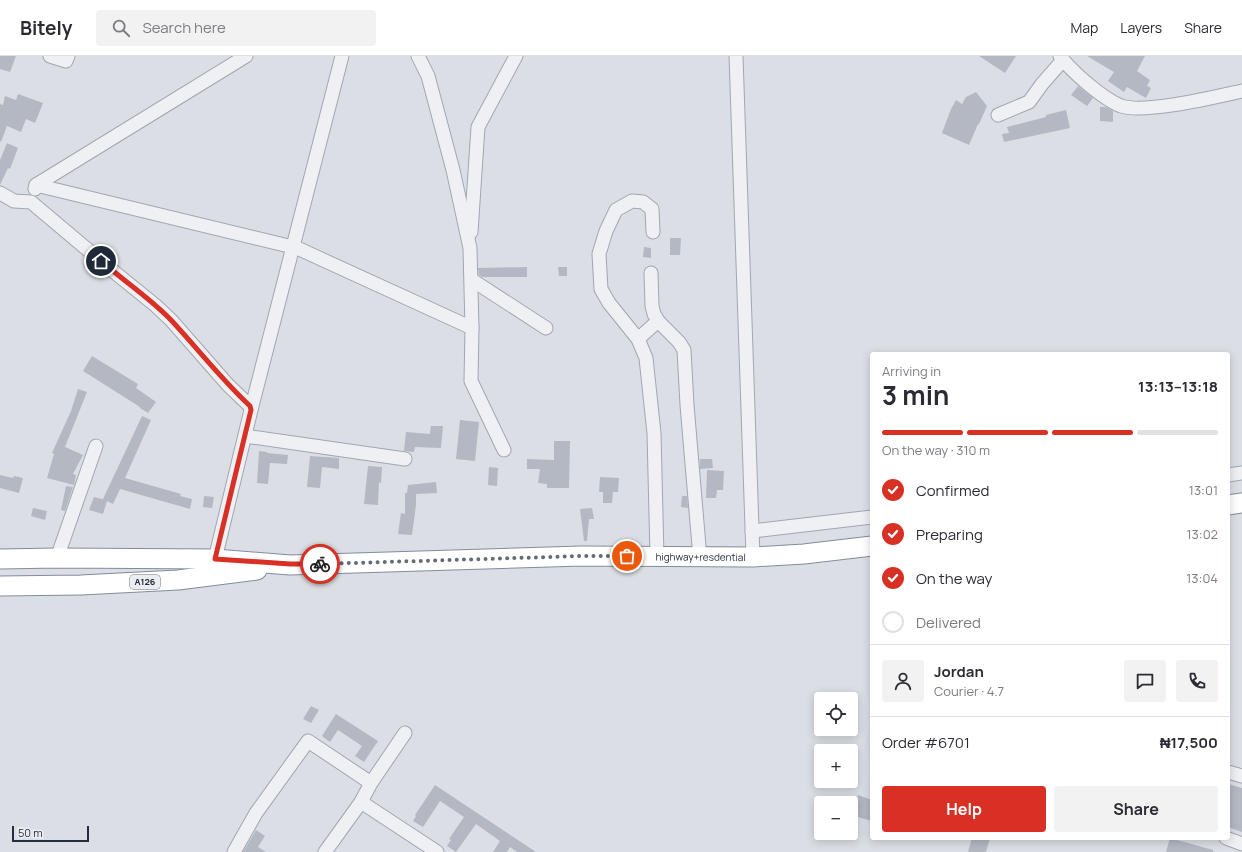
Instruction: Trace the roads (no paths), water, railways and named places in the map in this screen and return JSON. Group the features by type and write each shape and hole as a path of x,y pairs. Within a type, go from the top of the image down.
{"highway":[{"path":"1230,505 1242,503"},
{"name":"highway+resdential","path":"290,564 582,556 657,556 700,558 753,557 804,554 870,546"},
{"name":"A126","path":"0,559 215,559 290,564"},
{"name":"A126","path":"0,586 81,585 178,580 290,564"}],"street":[{"path":"50,56 66,61 68,56"},
{"path":"31,202 36,185 246,56"},
{"path":"215,559 251,410 342,56"},
{"path":"418,56 428,76 453,170 470,248"},
{"path":"504,450 471,380 472,280 470,248 478,127 516,56"},
{"path":"736,56 753,557"},
{"path":"998,115 1029,102 1061,58 1106,99 1122,106 1140,108 1170,105 1242,91"},
{"path":"36,185 293,247 472,328"},
{"path":"0,193 14,201 31,202 160,310 228,385 250,406 251,410"},
{"path":"653,232 652,208 643,202 632,201 616,210 606,231 600,254 601,289 609,303 638,339 646,358 654,433 657,556"},
{"path":"651,273 652,306 658,321 679,342 684,350 687,405 700,558"},
{"path":"472,280 546,328"},
{"path":"638,339 658,321"},
{"path":"245,436 405,459"},
{"path":"57,558 96,446"},
{"path":"1230,475 1242,473"},
{"path":"752,531 870,517"},
{"path":"325,852 361,802 370,783 405,733"},
{"path":"234,852 256,813 308,741 370,783"},
{"path":"1230,773 1242,776"},
{"path":"361,802 437,852"},
{"path":"1230,840 1242,844"}]}
